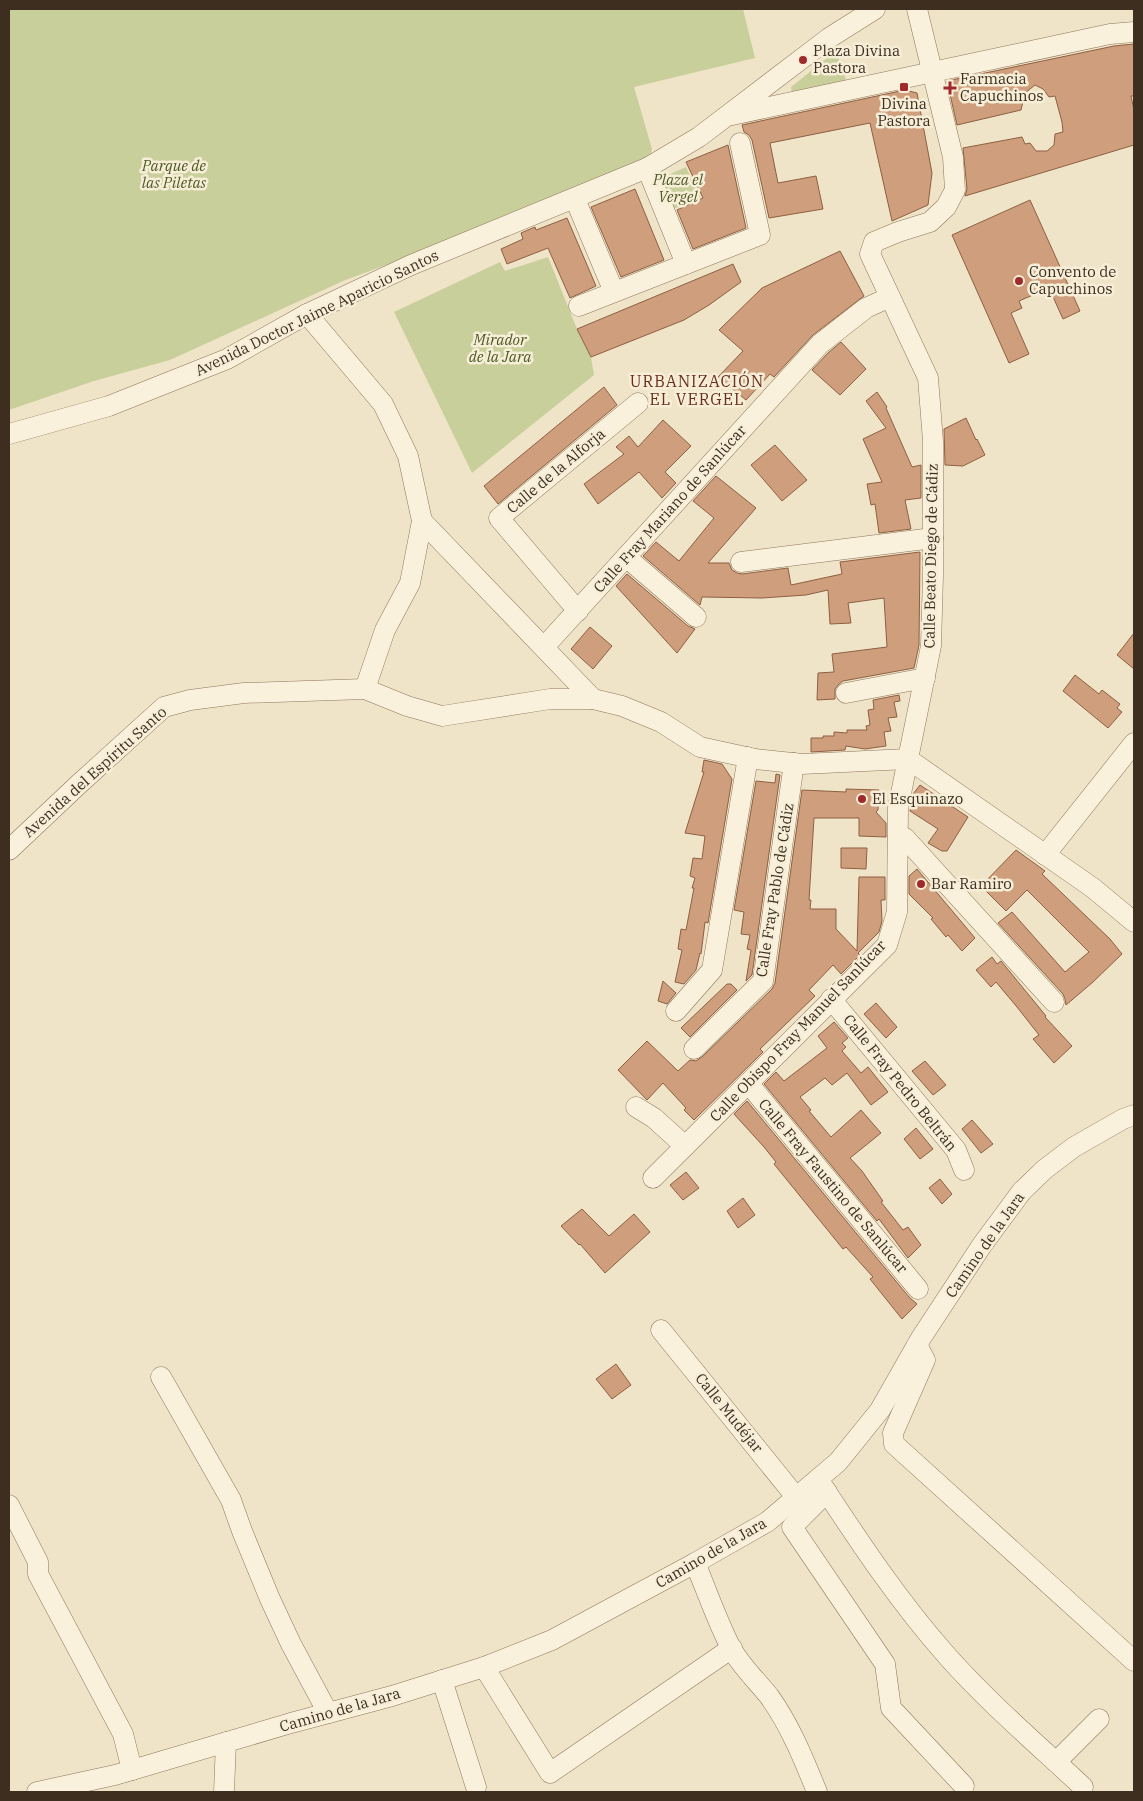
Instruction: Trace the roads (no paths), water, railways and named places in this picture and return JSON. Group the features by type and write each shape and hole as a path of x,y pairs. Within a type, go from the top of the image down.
{"street":[{"path":"723,117 829,38 875,9"},
{"path":"917,9 932,73"},
{"path":"723,117 1110,34 1134,32"},
{"path":"786,70 783,78 785,95 791,101"},
{"name":"Calle Beato Diego de Cádiz","path":"908,759 931,646 933,441 928,378 870,254 874,242 930,222 946,207 955,190 953,157 932,73"},
{"name":"Avenida Doctor Jaime Aparicio Santos","path":"9,434 109,406 227,359 307,314 412,265 647,168 699,137 723,117"},
{"path":"579,306 760,235 740,143"},
{"path":"647,168 686,264"},
{"path":"575,198 614,292"},
{"name":"Calle Fray Mariano de Sanlúcar","path":"544,647 820,344 866,308 890,297"},
{"path":"307,314 383,404 408,456 422,521 410,583 385,630 364,688 407,706 442,716 550,699 593,698 622,706 661,722 700,747 755,759 794,764 908,759 1093,888 1134,922"},
{"name":"Calle de la Alforja","path":"578,611 499,518 638,403"},
{"path":"422,521 593,698"},
{"path":"741,562 933,538"},
{"path":"626,557 696,617"},
{"path":"846,693 925,678"},
{"name":"Avenida del Espíritu Santo","path":"9,850 164,707 190,700 244,693 364,688"},
{"path":"1046,855 1134,743"},
{"path":"676,1011 712,970 748,757"},
{"name":"Calle Obispo Fray Manuel Sanlúcar","path":"653,1178 887,944 897,912 898,808 908,759"},
{"name":"Calle Fray Pablo de Cádiz","path":"694,1049 763,982 794,764"},
{"path":"898,837 905,838 1054,1002"},
{"name":"Calle Fray Pedro Beltrán","path":"831,1000 956,1150 964,1170"},
{"name":"Calle Fray Faustino de Sanlúcar","path":"748,1083 918,1289"},
{"path":"636,1107 654,1118 685,1146"},
{"name":"Camino de la Jara","path":"37,1792 132,1770 392,1696 484,1667 552,1640 694,1564 767,1522 796,1497 822,1485 880,1410 918,1345 982,1244 1022,1191 1045,1169 1074,1147 1123,1119 1134,1115"},
{"name":"Calle Mudéjar","path":"662,1330 796,1497"},
{"path":"918,1345 925,1360 893,1433 894,1444 1134,1661"},
{"path":"161,1377 231,1500 270,1600 328,1713"},
{"path":"964,1786 891,1708 885,1664 792,1526 822,1485 877,1569 948,1657 1005,1715 1084,1787"},
{"path":"9,1506 38,1562 38,1574 123,1734 132,1770"},
{"path":"694,1564 732,1648 749,1674 769,1697 788,1727 817,1792"},
{"path":"484,1667 550,1773 732,1648"},
{"path":"442,1680 476,1787"},
{"path":"1056,1762 1099,1719"},
{"path":"224,1792 226,1742"}],"place":[{"name":"Plaza Divina Pastora","path":"803,60"},
{"name":"Divina Pastora","path":"904,87"},
{"name":"Farmacia Capuchinos","path":"950,88"},
{"name":"Convento de Capuchinos","path":"1019,281"},
{"name":"El Esquinazo","path":"862,799"},
{"name":"Bar Ramiro","path":"921,884"}],"district":[{"name":"URBANIZACIÓN EL VERGEL","path":"697,390"}],"park label":[{"name":"Parque de las Piletas","path":"174,174"},
{"name":"Plaza el Vergel","path":"678,188"},
{"name":"Mirador de la Jara","path":"500,348"}]}
